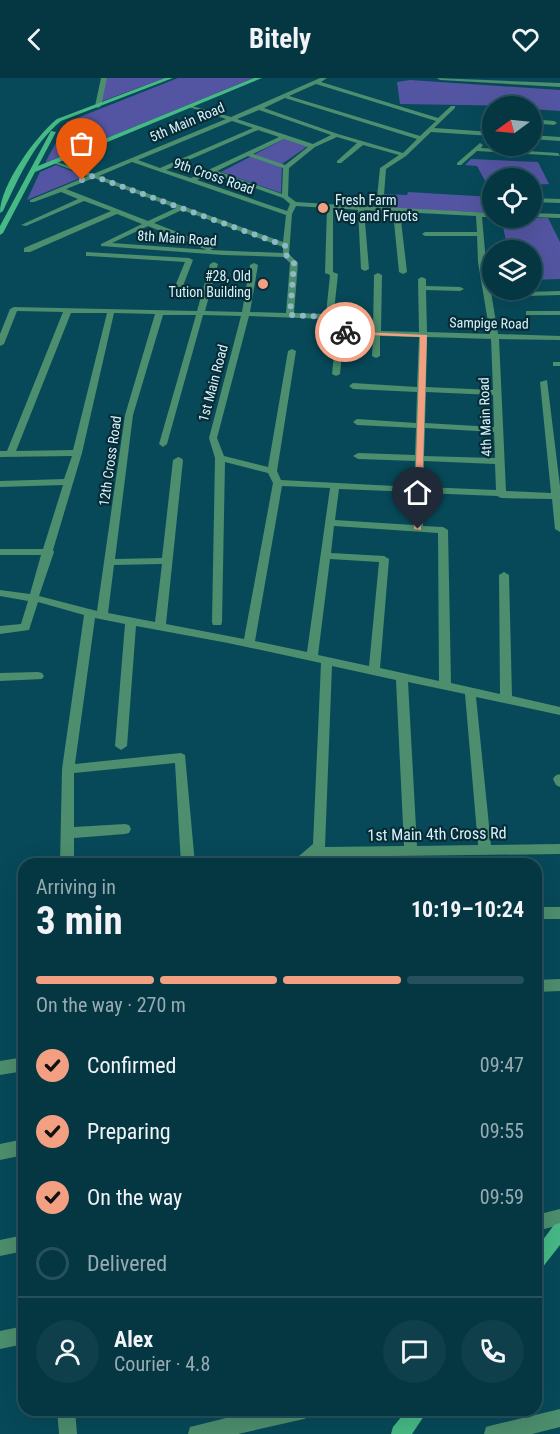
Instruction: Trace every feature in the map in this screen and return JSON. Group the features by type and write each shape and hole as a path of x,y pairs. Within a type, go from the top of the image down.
{"main road":[{"path":"0,211 33,147 46,129 60,120 170,78"},
{"path":"18,176 32,173 53,161 259,78"},
{"path":"0,233 43,148 60,120"},
{"path":"542,1254 560,1231"},
{"path":"400,1434 414,1416"}],"street":[{"path":"98,106 104,78"},
{"name":"5th Main Road","path":"32,201 259,108 324,78"},
{"path":"440,78 560,85"},
{"path":"316,82 439,120"},
{"path":"284,96 422,138"},
{"path":"191,106 312,146"},
{"path":"378,209 383,168 404,155 453,107"},
{"path":"259,108 336,135 404,155"},
{"path":"542,122 554,123"},
{"path":"160,170 256,129"},
{"path":"430,130 482,133"},
{"path":"285,197 286,167 312,146 336,135"},
{"path":"191,181 284,137"},
{"path":"475,149 559,156 556,141"},
{"path":"339,162 362,142"},
{"path":"459,164 482,143"},
{"path":"250,155 286,167"},
{"name":"9th Cross Road","path":"132,160 289,214"},
{"path":"53,161 286,246"},
{"path":"214,172 285,197 294,204 479,215"},
{"path":"60,189 223,253"},
{"path":"24,225 85,198"},
{"path":"542,200 560,201"},
{"path":"290,315 294,263 286,255 286,246 289,214 294,204"},
{"path":"330,206 332,273 328,332 340,332 336,374"},
{"path":"177,291 189,260 89,254 181,208"},
{"path":"361,208 365,269"},
{"path":"396,210 403,272"},
{"path":"27,250 118,211"},
{"name":"4th Main Road","path":"479,215 495,338 501,495"},
{"path":"542,215 560,216"},
{"path":"425,234 480,234"},
{"name":"8th Main Road","path":"103,245 286,255"},
{"path":"163,444 202,313 214,264"},
{"name":"1st Main Road","path":"217,622 220,458 213,438 246,313 254,265"},
{"path":"376,356 378,275"},
{"path":"418,529 423,335 422,279"},
{"path":"422,288 460,289"},
{"path":"542,294 560,293"},
{"path":"0,344 14,309 246,313 330,317"},
{"path":"68,310 5,454 77,453"},
{"path":"0,630 25,627 77,453 111,311"},
{"name":"12th Cross Road","path":"67,858 68,769 96,614 109,562 129,415 160,312"},
{"path":"529,313 560,314"},
{"name":"Sampige Road","path":"340,332 560,338"},
{"path":"249,644 278,483 272,471 292,351"},
{"path":"544,382 560,529"},
{"path":"353,386 497,393"},
{"path":"357,422 499,430"},
{"path":"358,456 500,461"},
{"path":"220,458 272,471"},
{"path":"160,627 178,460"},
{"path":"0,484 68,482"},
{"path":"278,483 556,496"},
{"path":"312,658 335,485"},
{"path":"330,523 443,530 445,686"},
{"path":"0,552 49,552"},
{"path":"326,556 384,560 374,671"},
{"path":"109,562 168,561"},
{"path":"504,575 506,699"},
{"path":"0,593 34,598 96,614 249,644 560,711"},
{"path":"121,746 131,621"},
{"path":"307,858 319,846 327,661"},
{"path":"0,677 38,676"},
{"path":"402,677 411,851"},
{"path":"470,692 485,850"},
{"path":"68,769 181,758 188,858"},
{"path":"67,833 125,829"},
{"name":"1st Main 4th Cross Rd","path":"315,852 560,849"},
{"path":"542,913 560,913"},
{"path":"542,986 560,985"},
{"path":"0,1068 18,1065"},
{"path":"0,1152 18,1149"},
{"path":"542,1222 560,1217"},
{"path":"0,1248 18,1244"},
{"path":"0,1340 18,1336"},
{"path":"66,1416 68,1434"},
{"path":"197,1434 239,1417"},
{"path":"493,1434 560,1418"}],"shaded area":[{"path":"106,78 165,78 100,102"},
{"path":"178,78 254,78 45,163 67,122"},
{"path":"410,80 560,90 560,111 542,110 542,96 482,96 482,105 400,104 397,82"},
{"path":"284,139 308,146 282,164 281,193 221,172"},
{"path":"471,159 538,162 541,168 482,168 482,175 477,166 465,165"},
{"path":"56,165 85,176 27,200 40,172"},
{"path":"542,170 549,184 542,184"},
{"path":"408,192 482,196 482,213 384,208 382,194 407,195"},
{"path":"542,218 548,218 560,242 560,279 542,280 542,240 506,240 503,228 542,228"}],"way so far":[{"path":"82,180 93,176 286,246 286,255 294,263 290,315 330,317 328,332 345,332"}],"place":[{"name":"Fresh Farm Veg and Fruots","path":"323,208"},
{"name":"#28, Old Tution Building","path":"263,284"}],"route":[{"path":"345,332 423,335 418,529"}]}
